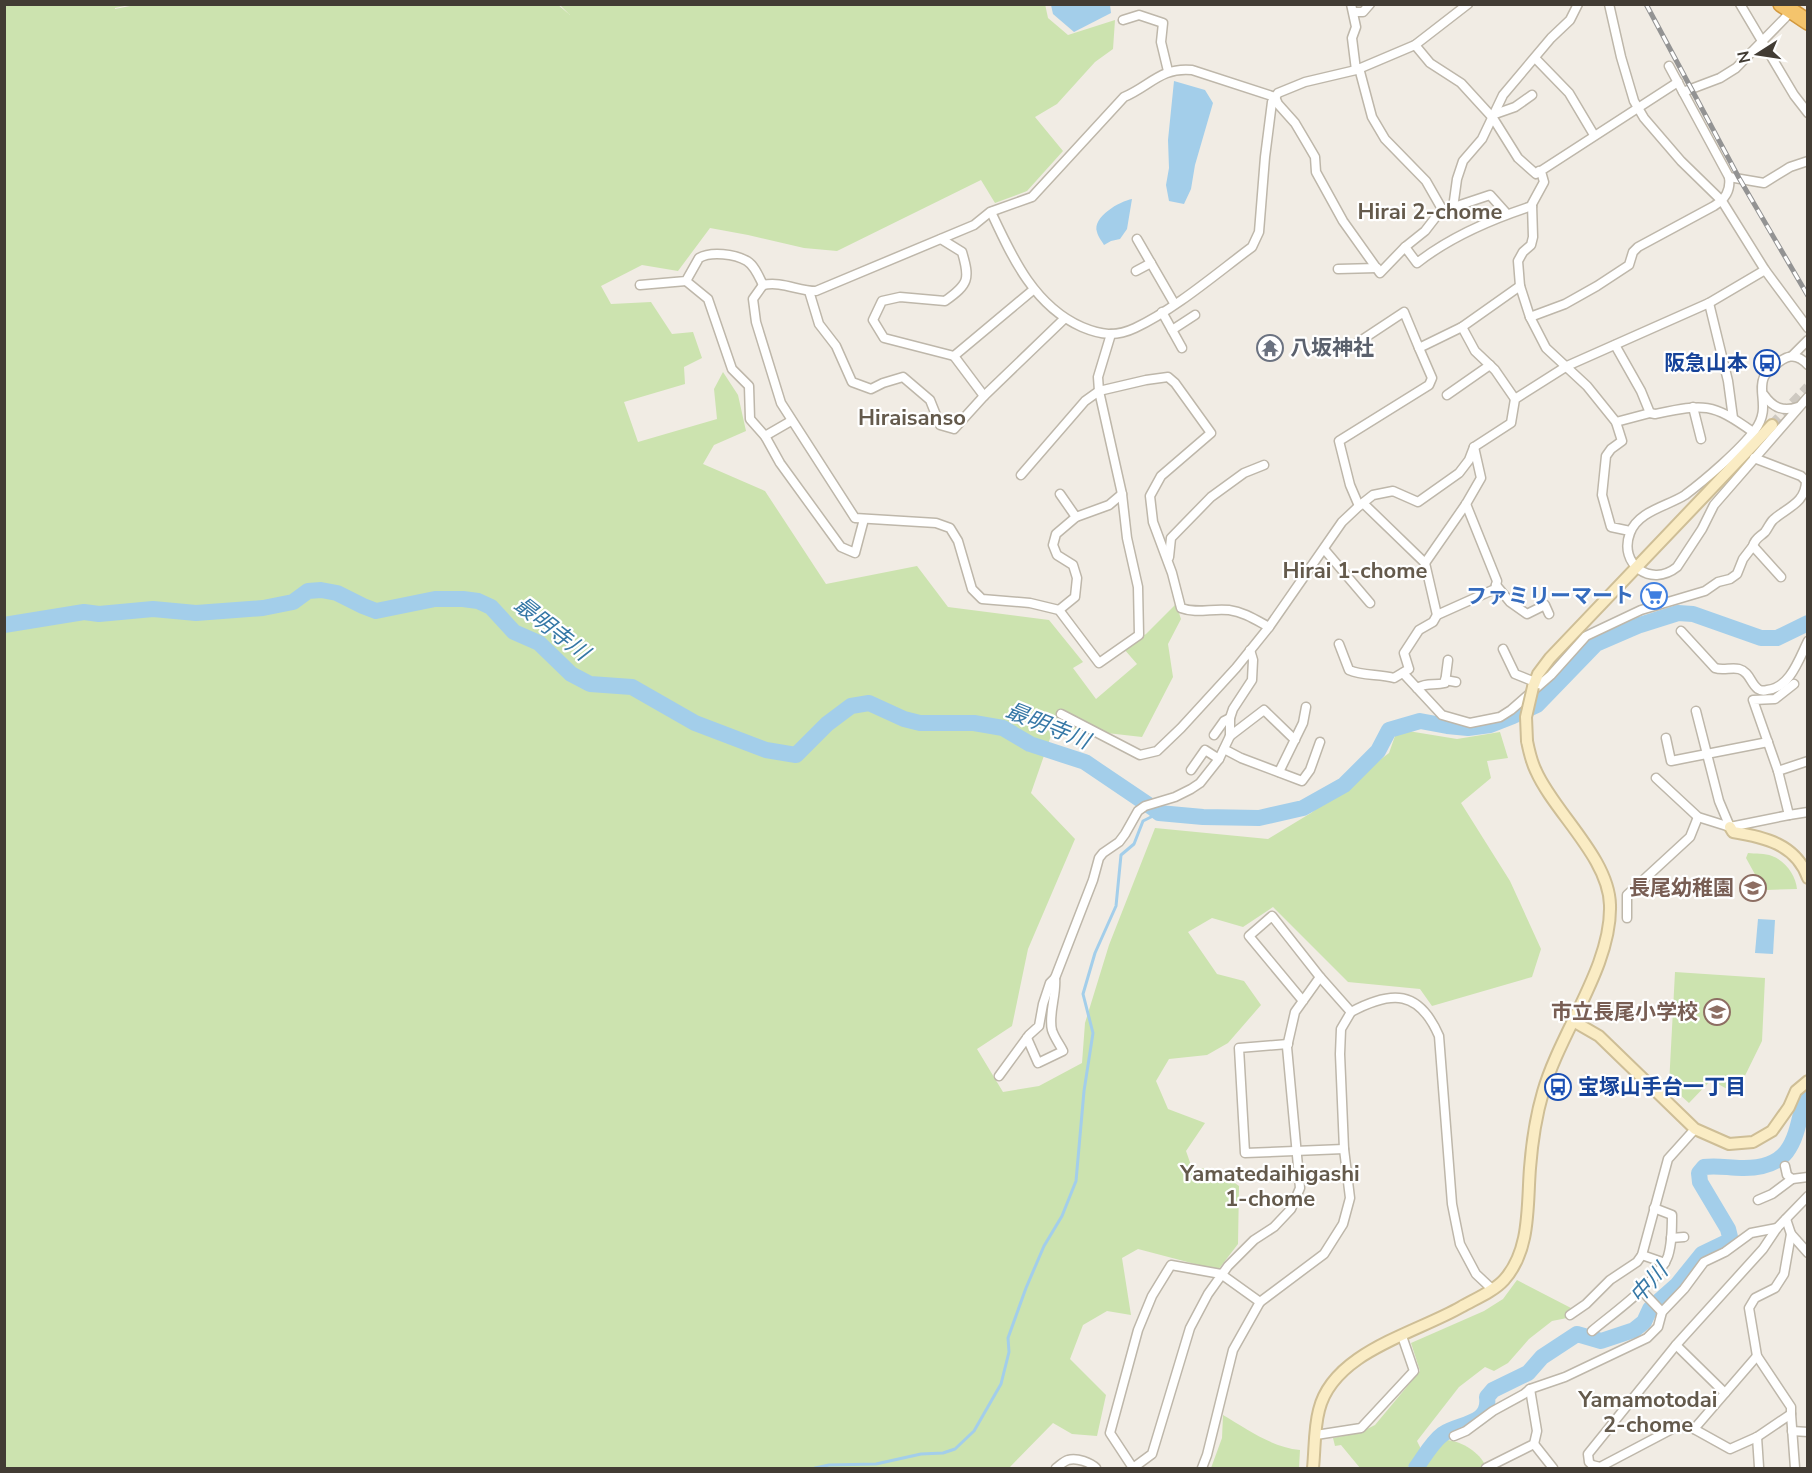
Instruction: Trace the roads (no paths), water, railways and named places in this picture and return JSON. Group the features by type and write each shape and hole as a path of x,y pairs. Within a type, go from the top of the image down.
{"highway":[{"path":"1788,7 1808,22"}],"street":[{"path":"1352,8 1363,12 1370,4"},
{"path":"991,212 1019,268 1034,290 1064,319 1099,334 1134,329 1162,312 1252,248 1257,238 1261,219 1265,157 1272,102 1278,93 1305,82 1357,69 1415,45 1468,4"},
{"path":"1453,208 1457,179 1463,161 1482,139 1503,95 1551,38 1570,20 1578,4"},
{"path":"1609,4 1621,57 1638,109 1681,160 1722,201 1765,270 1808,328"},
{"path":"1740,4 1794,94 1808,112"},
{"path":"1683,93 1720,78 1736,68 1763,40 1788,7"},
{"path":"1352,8 1356,27 1352,38 1357,69 1372,117 1385,139 1426,181 1442,209"},
{"path":"1123,20 1139,15 1163,23 1161,42 1168,72"},
{"path":"1415,45 1430,63 1461,82 1494,116 1518,158 1536,174 1678,82"},
{"path":"1535,58 1569,93 1594,135"},
{"path":"1530,317 1565,304 1597,286 1629,265 1633,252 1638,247 1682,225 1722,201 1730,186 1729,177 1669,66"},
{"path":"763,285 782,284 816,291 974,225 991,212 1032,197 1124,97 1135,93 1156,77 1182,69 1192,70 1275,97 1278,104 1296,123 1315,158 1316,172 1343,221 1380,273 1405,247 1425,231 1442,209 1453,208 1490,195 1507,214"},
{"path":"1494,116 1515,107 1532,95"},
{"path":"1729,177 1764,183 1790,167 1808,161"},
{"path":"1539,171 1544,182 1532,206 1532,245 1523,252 1518,261 1520,286 1530,317 1546,348 1587,386 1616,422 1622,441 1611,448 1606,456 1602,495 1611,527 1630,531"},
{"path":"1405,247 1418,263 1436,248 1507,214 1532,206"},
{"path":"941,239 962,252 968,271 962,289 945,301 900,297 882,301 873,320 884,338 954,356 984,396"},
{"path":"1137,239 1174,303"},
{"path":"686,281 699,258 711,253 746,260 753,266 763,285"},
{"path":"1136,271 1151,263"},
{"path":"1338,269 1377,268"},
{"path":"1515,399 1567,366 1709,303 1765,270"},
{"path":"640,285 686,281 708,299 732,369 749,386 750,419 765,436 780,463 841,547 855,553 864,519"},
{"path":"763,285 753,299 756,322 781,403 855,518 936,523 950,528 958,541 972,589 982,599 1030,603 1059,610 1099,663 1139,635 1138,587 1127,538 1122,494 1099,391 1098,377 1111,334"},
{"path":"1419,348 1462,327 1520,286"},
{"path":"954,356 1034,290"},
{"path":"809,291 819,324 837,346 852,382 871,389 883,382 903,377 930,400 940,424 954,429 984,396 1064,319"},
{"path":"1709,303 1728,381 1733,418"},
{"path":"1162,312 1182,348"},
{"path":"1348,349 1404,312 1432,378 1429,385 1339,441 1350,485 1361,504 1425,563 1437,615"},
{"path":"1172,330 1195,315"},
{"path":"1061,714 1140,755 1157,751 1181,728 1269,627 1342,522 1361,504 1373,495 1393,490 1418,502 1459,473 1469,460 1474,447 1511,423 1515,399 1490,365 1475,351 1462,327"},
{"path":"1808,340 1792,356 1782,360 1766,374 1762,384 1763,413 1753,432 1704,480 1683,496 1654,510 1630,531 1628,549 1636,568 1642,573 1656,576 1671,572 1677,567 1702,529 1714,505 1808,397"},
{"path":"1615,345 1650,412"},
{"path":"1792,356 1800,358 1808,365"},
{"path":"1447,395 1490,365"},
{"path":"1021,475 1085,401 1099,391 1168,377 1175,383 1211,433 1161,476 1150,496 1154,522 1169,563 1181,608 1203,612 1228,610 1244,614 1269,627"},
{"path":"1764,395 1777,408 1790,409 1799,406"},
{"path":"1693,407 1701,440"},
{"path":"1616,422 1650,412 1655,414 1693,407 1716,409 1753,432"},
{"path":"765,436 791,421"},
{"path":"1313,1468 1319,1408 1332,1381 1348,1365 1451,1313 1492,1289 1503,1281 1521,1248 1529,1214 1534,1131 1544,1090 1563,1040 1605,949 1610,923 1610,902 1604,880 1596,864 1536,773 1527,741 1526,717 1534,684 1550,658 1772,425"},
{"path":"1425,563 1481,478 1474,447"},
{"path":"1403,673 1442,715 1470,723 1500,717 1551,675 1586,636 1641,610 1705,591 1718,582 1730,579 1737,574 1755,540 1764,533 1772,521 1797,503 1806,488 1806,481 1801,476 1754,458"},
{"path":"1169,563 1171,538 1179,529 1216,493 1244,473 1264,465"},
{"path":"1060,494 1076,517"},
{"path":"1059,610 1075,597 1077,579 1072,565 1057,555 1053,545 1056,534 1076,517 1108,505 1122,494"},
{"path":"1339,644 1349,670 1356,674 1378,674 1394,678 1409,669 1404,653 1419,630 1433,622 1437,615 1495,589 1497,581 1466,504"},
{"path":"1753,546 1781,578"},
{"path":"1324,549 1370,603"},
{"path":"1496,585 1510,603 1527,614 1545,605 1549,614"},
{"path":"1681,631 1715,668 1743,671 1762,691 1782,684 1793,671 1808,641"},
{"path":"1503,649 1515,674 1534,684"},
{"path":"999,1076 1027,1038 1039,1026 1050,983 1055,978 1093,880 1099,858 1119,842 1138,811 1145,806 1175,798 1191,789 1200,783 1219,759 1230,736 1230,718 1233,709 1252,680 1250,650"},
{"path":"1417,687 1426,683 1439,685 1445,683 1448,660"},
{"path":"1445,680 1456,682"},
{"path":"1789,815 1778,771 1753,700 1774,699 1794,684"},
{"path":"1279,772 1303,723 1306,707"},
{"path":"1230,736 1264,710 1295,740"},
{"path":"1696,711 1719,801 1733,832 1759,836 1783,845 1802,866 1808,878"},
{"path":"1214,735 1224,720 1230,718"},
{"path":"1666,738 1671,761 1768,742"},
{"path":"1224,749 1241,758 1302,781 1310,770 1320,742"},
{"path":"1191,770 1205,750 1219,759"},
{"path":"1778,771 1808,761"},
{"path":"1656,778 1698,817 1730,827 1808,812"},
{"path":"1627,918 1627,895 1690,837 1698,817"},
{"path":"1303,1001 1249,936 1272,916 1351,1012"},
{"path":"1260,1302 1221,1274 1171,1265 1152,1296 1138,1330 1110,1433 1133,1468 1152,1454 1190,1328 1208,1294 1221,1274 1254,1240 1274,1227 1291,1209 1300,1188 1288,1044 1294,1012 1320,977"},
{"path":"1027,1038 1038,1063 1063,1051 1052,1030 1055,978"},
{"path":"1202,1468 1233,1350 1260,1302 1324,1254 1343,1224 1350,1198 1344,1149 1341,1029 1351,1012 1371,1001 1387,997 1405,999 1418,1005 1430,1017 1438,1036 1452,1204 1460,1244 1476,1274 1492,1289"},
{"path":"1573,1021 1599,1036 1695,1129 1729,1144 1753,1142 1772,1131 1789,1107 1796,1091 1808,1081"},
{"path":"1288,1044 1239,1048 1245,1153 1344,1149"},
{"path":"1570,1315 1586,1304 1610,1280 1637,1262 1642,1255 1668,1159 1695,1129"},
{"path":"1785,1166 1787,1175 1792,1179"},
{"path":"1758,1200 1772,1194 1792,1179 1808,1177"},
{"path":"1791,1414 1756,1437 1730,1449 1685,1426 1676,1427 1600,1467 1589,1462 1588,1454 1676,1345 1763,1248 1777,1228 1808,1196"},
{"path":"1592,1331 1641,1290 1665,1263 1671,1238 1672,1215 1654,1208"},
{"path":"1786,1218 1791,1234 1788,1262 1779,1283 1755,1298 1749,1308 1756,1356 1791,1407 1795,1468"},
{"path":"1454,1436 1474,1426 1493,1411 1530,1389 1565,1377 1639,1343 1658,1327 1662,1312 1704,1262 1725,1252 1751,1233 1777,1228"},
{"path":"1791,1234 1808,1253"},
{"path":"1671,1238 1684,1237"},
{"path":"1642,1255 1665,1263"},
{"path":"1641,1290 1662,1312"},
{"path":"1316,1435 1361,1428 1414,1371 1402,1336"},
{"path":"1676,1345 1725,1393"},
{"path":"1694,1429 1756,1356"},
{"path":"1530,1389 1537,1431 1534,1444"},
{"path":"1792,1431 1808,1432"},
{"path":"1756,1437 1759,1467"},
{"path":"1486,1468 1534,1444"},
{"path":"1534,1444 1553,1468"},
{"path":"1056,1468 1068,1460 1080,1460 1096,1468"}],"water":[{"path":"1051,5 1110,5 1111,13 1074,32 1053,14"},
{"path":"1174,81 1205,90 1213,103 1195,165 1191,189 1184,204 1169,201 1166,185"},
{"path":"1132,199 1127,229 1120,239 1104,245 1097,232 1099,221 1114,206"},
{"path":"1758,919 1775,920 1773,954 1755,953"}],"waterway":[{"name":"最明寺川","path":"4,625 84,612 99,614 153,609 196,613 263,608 293,602 308,591 321,590 337,593 376,611 435,599 478,601 491,607 514,632 539,643 571,674 590,684 632,687 695,723 766,750 796,755 827,724 851,706 869,703 904,719 920,723 974,723 1003,728 1030,744 1085,762 1159,813 1259,818 1303,808 1344,785 1378,751 1389,730 1420,721 1468,728 1490,725 1537,705 1596,644 1640,625 1678,613 1693,614 1761,638 1777,638 1808,623"},
{"path":"815,1468 829,1465 876,1464 955,1449 974,1431 1001,1384 1009,1352 1008,1338 1026,1288 1044,1246 1062,1216 1076,1181 1084,1091 1093,1033 1083,994 1095,953 1116,906 1121,855 1134,844 1143,821 1159,813"},
{"name":"中川","path":"1416,1468 1439,1437 1450,1430 1472,1422 1484,1413 1487,1397 1493,1390 1528,1373 1542,1357 1577,1334 1601,1341 1634,1330 1644,1322 1650,1309 1677,1285 1702,1254 1727,1242 1730,1237 1728,1229 1700,1182 1699,1173 1704,1167 1709,1166 1759,1167 1772,1163 1782,1156 1794,1137 1805,1096 1808,1093"}],"tunnel":[{"path":"1772,425 1808,387"}],"railway":[{"path":"1646,4 1739,178 1808,296"}],"place":[{"name":"八坂神社","path":"1270,348"},
{"name":"阪急山本","path":"1767,363"},
{"name":"ファミリーマート","path":"1654,596"},
{"name":"長尾幼稚園","path":"1753,888"},
{"name":"市立長尾小学校","path":"1717,1012"},
{"name":"宝塚山手台一丁目","path":"1558,1087"}],"district":[{"name":"Hirai 2-chome","path":"1430,211"},
{"name":"Hiraisanso","path":"912,417"},
{"name":"Hirai 1-chome","path":"1355,570"},
{"name":"Yamatedaihigashi 1-chome","path":"1270,1186"},
{"name":"Yamamotodai 2-chome","path":"1648,1412"}]}
